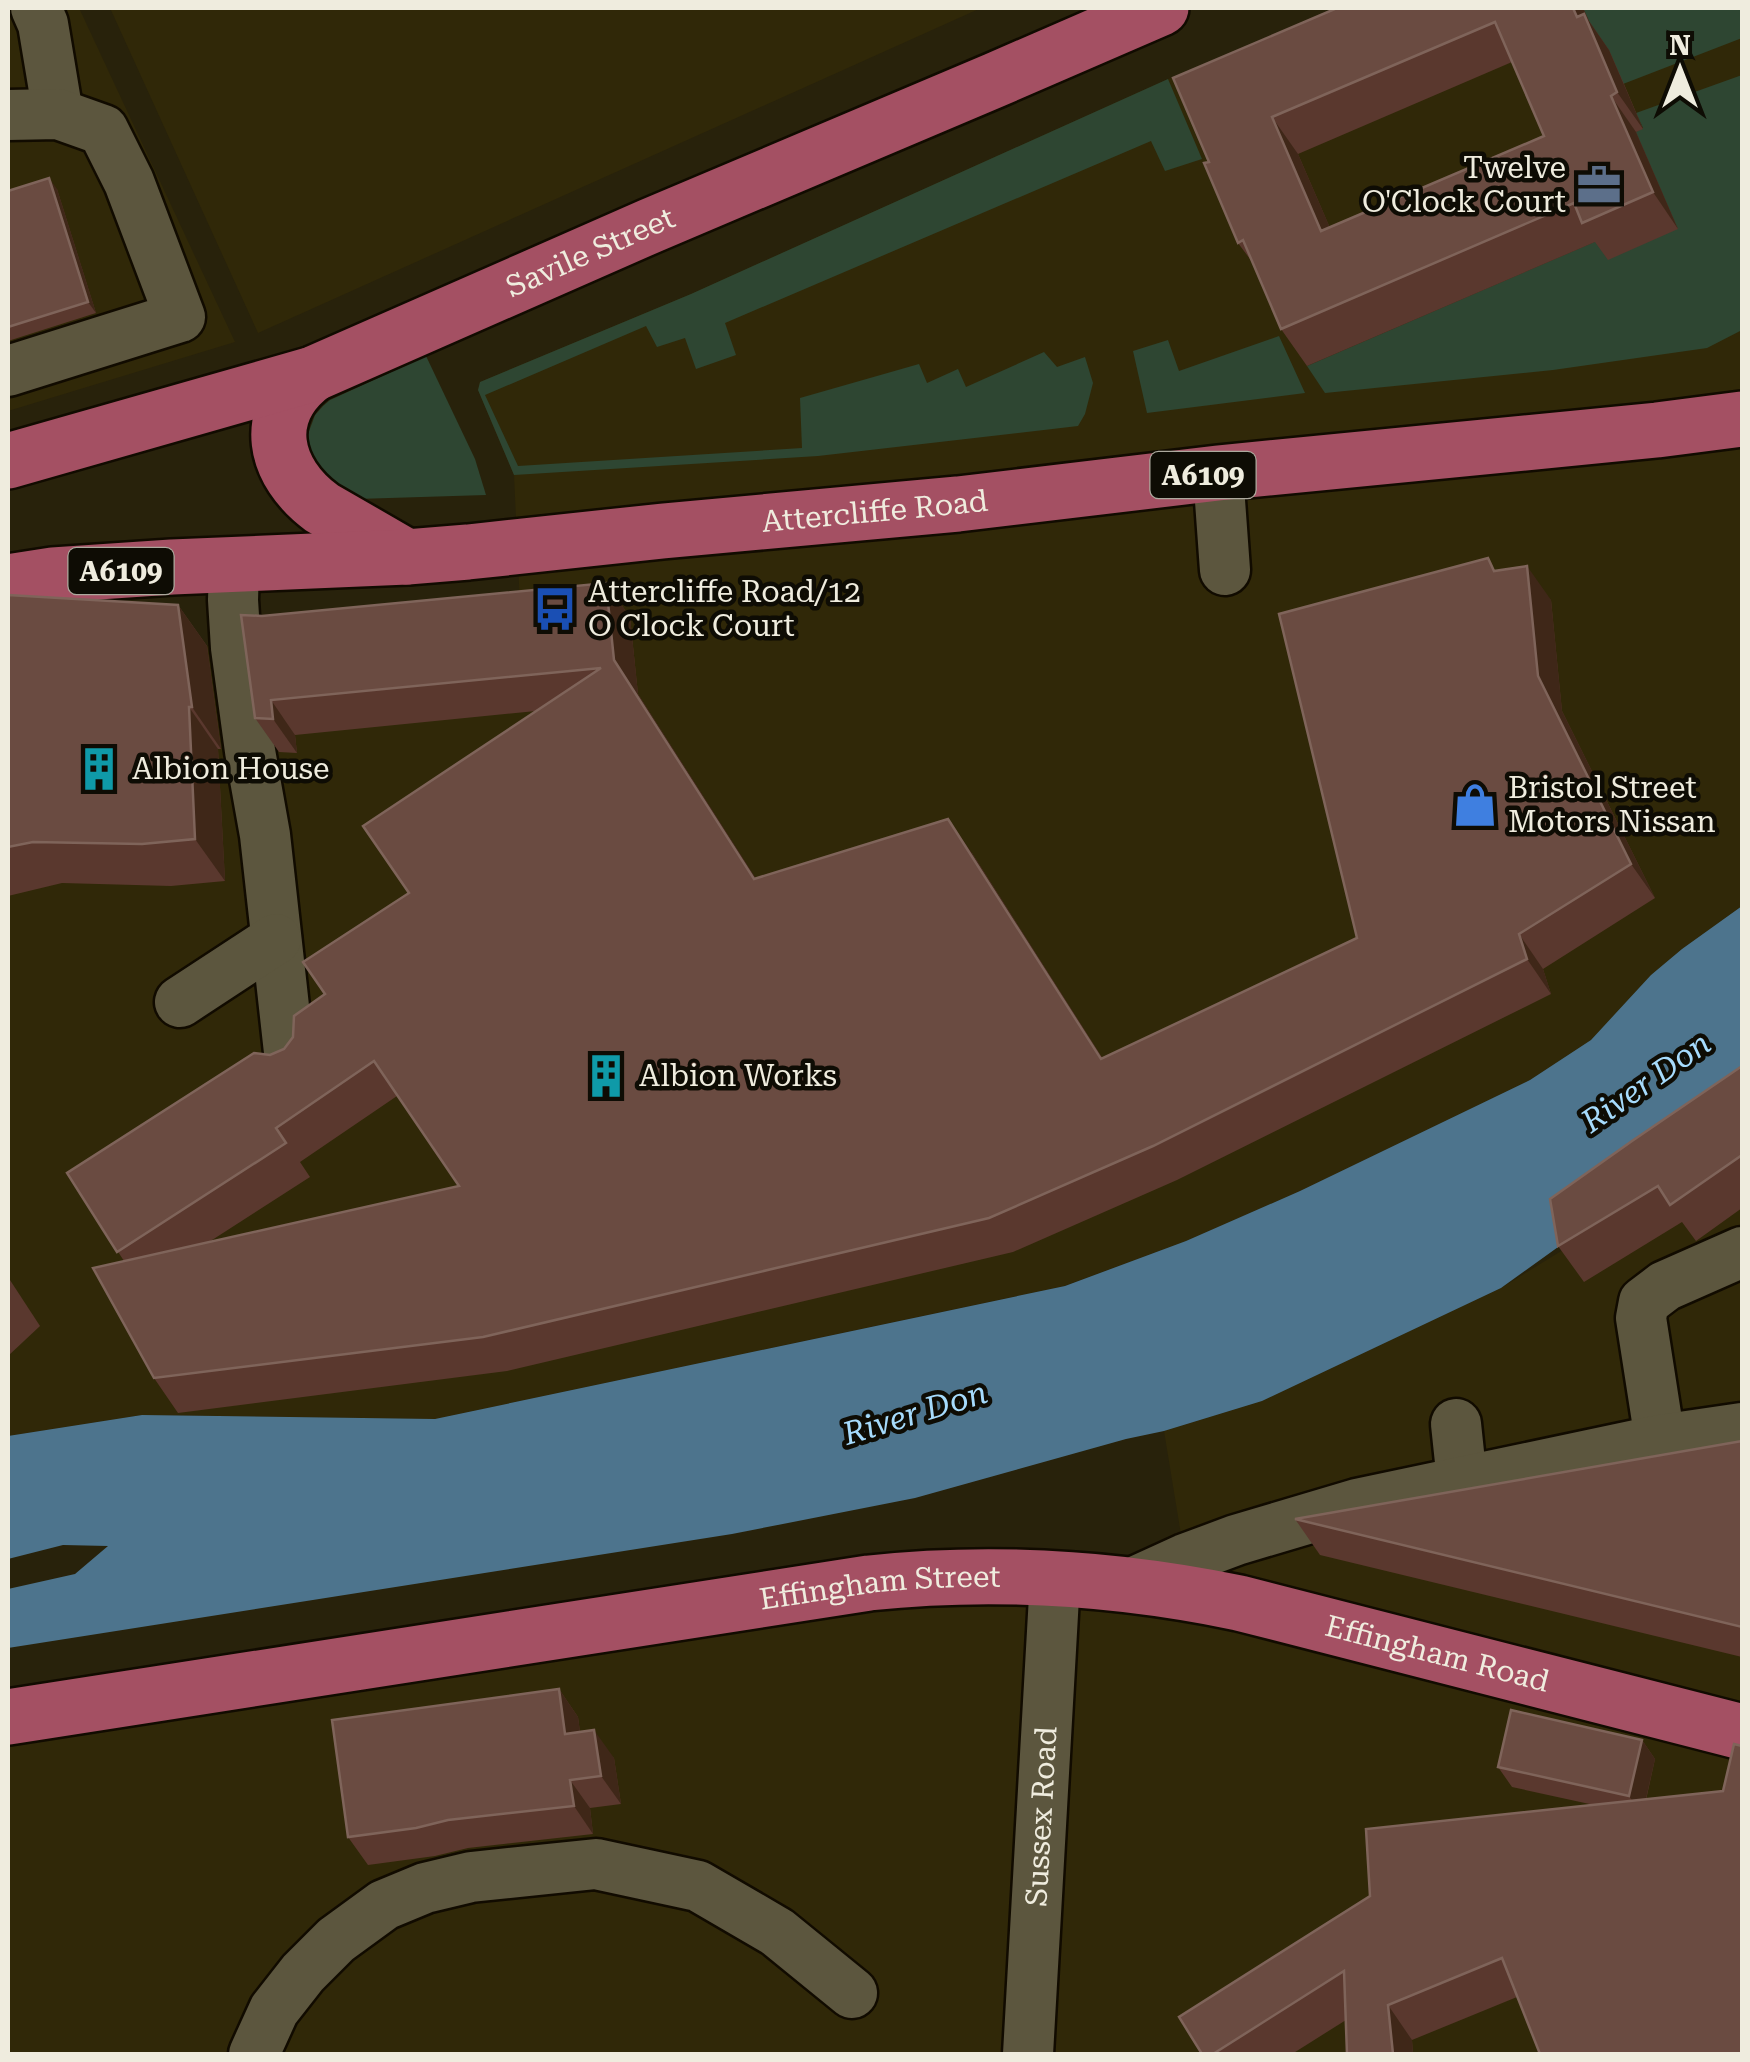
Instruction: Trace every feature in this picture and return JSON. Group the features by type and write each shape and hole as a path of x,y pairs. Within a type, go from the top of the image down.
{"main road":[{"name":"Savile Street","path":"8,461 313,374 1161,8"},
{"path":"313,374 290,396 278,422 280,447 293,479 322,508 407,557"},
{"name":"Attercliffe Road","path":"8,582 54,575 407,557 958,504 1742,419"},
{"name":"Effingham Street","path":"8,1717 869,1583 920,1577 1054,1579 1128,1585"},
{"name":"Effingham Road","path":"1128,1585 1239,1603 1742,1732"}],"street":[{"path":"36,8 43,24 58,114"},
{"path":"8,115 58,114 103,130 129,182 180,316 8,371"},
{"path":"1218,474 1225,570"},
{"path":"234,565 236,648 266,835 290,1061"},
{"path":"180,1002 276,939"},
{"path":"1660,1440 1642,1318 1644,1302 1666,1286 1742,1252"},
{"path":"1456,1424 1462,1481"},
{"name":"Effingham Street","path":"1128,1585 1255,1534 1357,1504 1660,1440 1742,1428"},
{"name":"Sussex Road","path":"1028,2054 1054,1579"},
{"path":"254,2054 274,2010 304,1973 336,1940 384,1905 425,1888 489,1875 596,1864 698,1886 776,1932 852,1993"}],"shaded area":[{"path":"8,8 79,8 235,342 8,411"},
{"path":"110,8 981,8 258,333"},
{"path":"1342,8 1742,8 1742,906 1651,975 1591,1040 1530,1080 1300,1191 1186,1241 1064,1286 435,1419 142,1415 8,1436 8,638 286,650 521,627 514,475 478,390 480,382 691,294 1168,79"},
{"path":"1742,1140 1742,2054 8,2054 8,1717 1185,1559 1164,1431 1262,1401 1501,1288"}],"green space":[{"path":"1583,8 1742,8 1742,38 1623,84 1603,54"},
{"path":"1742,75 1742,330 1707,348 1553,370 1325,393 1307,366 1599,240 1636,132 1643,128 1636,113"},
{"path":"1168,79 1202,159 1165,171 1151,141 725,323 736,355 696,369 685,338 657,347 646,326 485,395 518,466 802,448 800,398 919,364 927,383 958,369 966,387 1044,352 1057,367 1085,357 1093,383 1078,426 818,456 514,475 478,390 480,382 691,294"},
{"path":"1279,336 1305,393 1147,413 1133,351 1168,340 1179,371"},
{"path":"426,356 475,459 486,495 357,499 335,492 312,464 308,434 315,415 330,400"}],"water":[{"name":"River Don","path":"1742,906 1742,1115 1501,1288 1262,1401 915,1498 732,1534 8,1648 8,1589 75,1574 108,1546 63,1545 8,1559 8,1436 142,1415 435,1419 1065,1286 1186,1241 1300,1191 1530,1080 1591,1040 1651,975"}],"building":[{"name":"Twelve O'Clock Court","path":"1337,8 1573,8 1577,17 1584,14 1617,92 1611,96 1653,192 1582,223 1574,203 1281,329 1243,240 1238,243 1173,78","holes":["1495,22 1544,136 1321,231 1272,117"]},
{"path":"49,178 88,302 8,327 8,191"},
{"path":"1488,558 1494,571 1527,566 1538,676 1631,864 1519,934 1527,959 1153,1146 989,1218 483,1337 154,1378 93,1268 459,1186 374,1061 276,1128 286,1143 117,1252 67,1173 254,1053 270,1055 284,1049 293,1037 294,1016 325,994 303,962 409,893 363,826 601,668 271,700 273,719 255,718 241,615 606,583 614,660 754,879 948,819 1101,1059 1357,938 1279,614"},
{"name":"Albion House","path":"8,595 178,605 192,707 195,839 142,844 33,842 8,847"},
{"path":"1742,1066 1742,1155 1670,1205 1658,1186 1558,1246 1550,1199"},
{"path":"1742,1441 1742,1627 1295,1519"},
{"path":"559,1689 565,1734 594,1730 601,1776 570,1780 574,1806 448,1820 348,1837 332,1720"},
{"path":"1511,1710 1642,1740 1629,1796 1498,1767"},
{"path":"1734,1744 1742,1746 1742,2054 1540,2054 1502,1958 1388,2005 1393,2054 1347,2054 1344,1971 1213,2054 1202,2054 1179,2017 1370,1896 1366,1829 1723,1791"}],"place":[{"name":"Twelve O'Clock Court","path":"1599,185"},
{"name":"Attercliffe Road/12 O Clock Court","path":"555,609"},
{"name":"Albion House","path":"99,769"},
{"name":"Bristol Street Motors Nissan","path":"1475,805"},
{"name":"Albion Works","path":"606,1076"}]}
